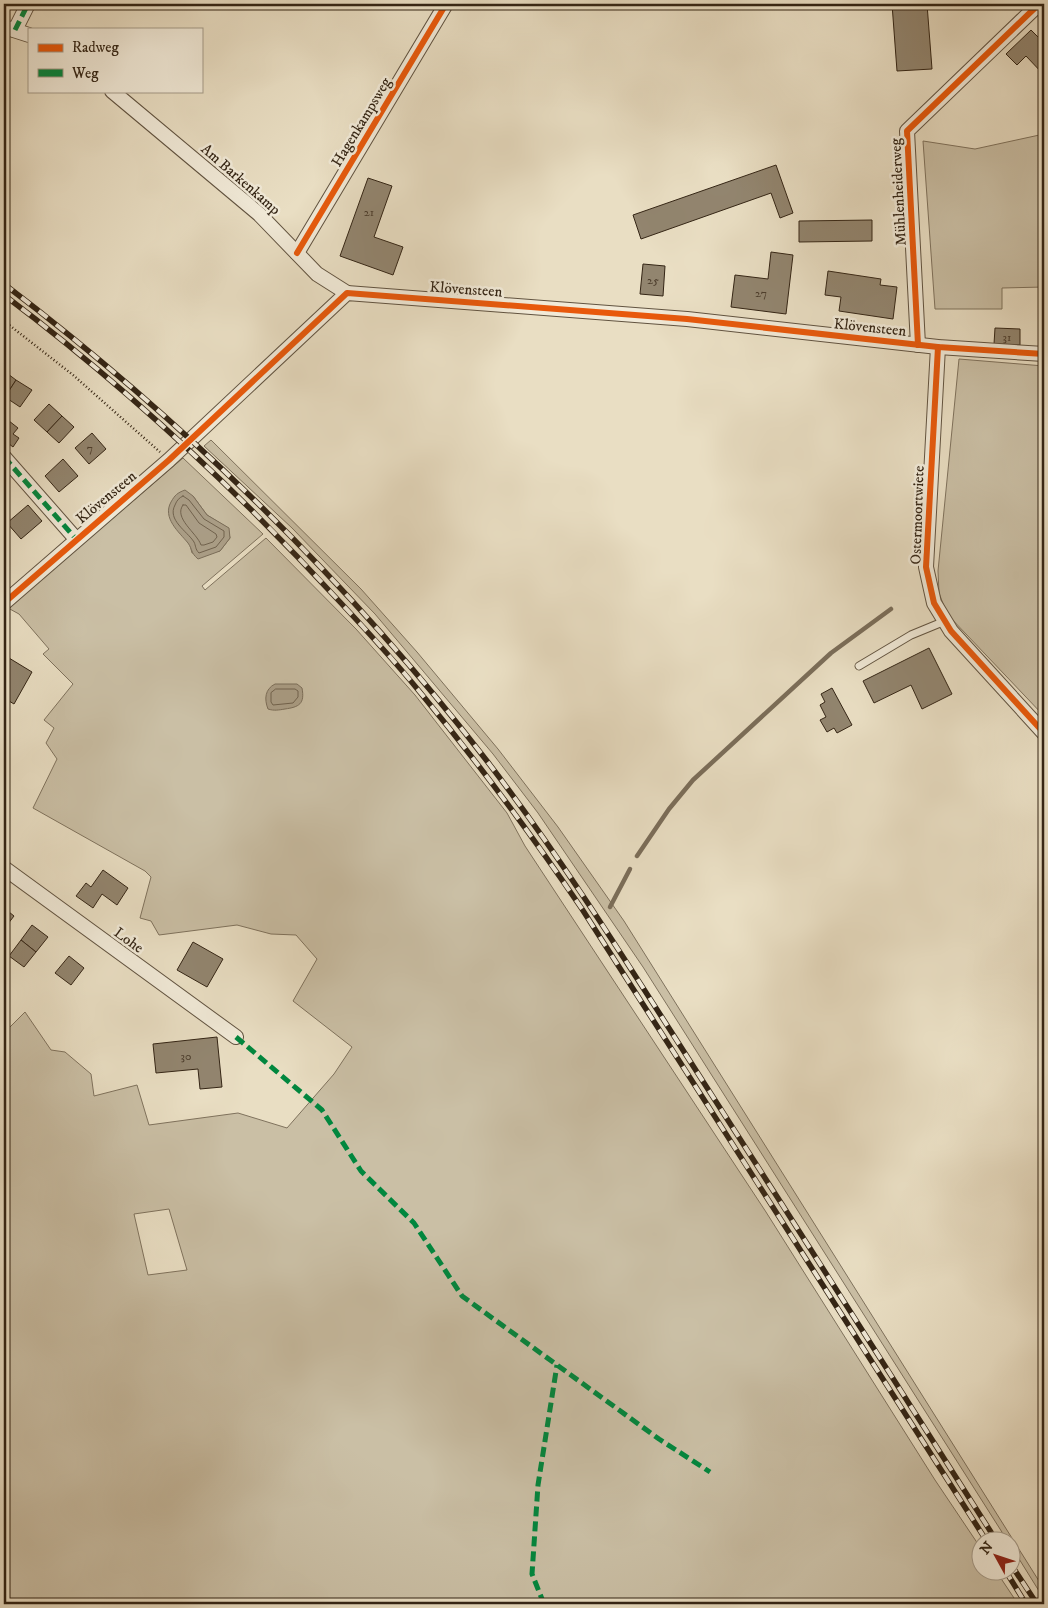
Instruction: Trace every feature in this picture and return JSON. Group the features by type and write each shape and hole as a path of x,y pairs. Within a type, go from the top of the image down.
{"street":[{"path":"28,4 9,28 28,35"},
{"name":"Hagenkampsweg","path":"297,254 446,4"},
{"name":"Mühlenheiderweg","path":"918,345 907,131 1039,4"},
{"name":"Am Barkenkamp","path":"113,92 259,214 317,274 347,293"},
{"name":"Klövensteen","path":"4,602 169,460 347,293 686,319 938,347 1044,354"},
{"name":"Ostermoortwiete","path":"938,347 926,567 934,603 951,631 1044,733"},
{"path":"4,457 76,540"},
{"name":"Lohe","path":"4,868 236,1037"}],"lane":[{"path":"859,666 911,635 945,622"}],"path":[{"path":"4,322 74,374 169,460"}],"shaded area":[{"path":"1044,134 1044,287 1002,288 1002,309 935,309 923,141 975,149"},
{"path":"959,359 1044,366 1044,716 947,614 939,593 938,571"},
{"path":"211,440 361,589 417,652 498,749 558,827 624,921 1007,1530 1001,1530 643,967 538,813 493,754 375,614 292,528 204,446"},
{"path":"183,458 263,534 202,586 205,590 266,538 356,629 415,695 507,813 525,846 766,1212 935,1480 970,1532 970,1580 1002,1580 1018,1604 4,1604 4,1033 25,1012 51,1050 65,1052 91,1074 94,1096 137,1085 149,1125 238,1113 287,1128 334,1074 352,1047 293,1001 317,959 296,935 271,934 237,925 159,935 151,921 140,918 151,877 145,871 33,808 57,759 46,743 54,728 44,720 73,684 43,654 49,649 19,614 8,608","holes":["193,496 207,515 228,528 230,538 220,551 192,553 190,545","169,1209 187,1270 148,1275 134,1214"]},
{"path":"1020,1551 1044,1589 1044,1599 1020,1560"}],"water":[{"path":"185,490 193,496 207,515 229,528 230,538 220,551 198,559 170,519 169,508 171,502 178,493"},
{"path":"275,684 297,684 302,688 303,698 300,704 283,709 268,709 266,702 267,691"}],"building":[{"path":"892,4 927,4 932,69 897,71"},
{"path":"1031,30 1044,43 1044,75 1026,56 1017,65 1006,54"},
{"path":"776,165 793,213 780,218 771,193 641,239 633,215"},
{"path":"368,178 392,186 374,237 403,247 393,275 340,256"},
{"path":"872,220 872,241 799,242 799,221"},
{"path":"771,252 793,255 786,314 731,307 735,275 768,279"},
{"path":"643,264 665,266 663,296 640,294"},
{"path":"828,271 881,279 880,285 897,287 893,319 839,311 841,297 825,295"},
{"path":"995,328 1020,329 1020,345 994,344"},
{"path":"4,371 16,380 5,397 4,396"},
{"path":"16,380 32,390 20,407 5,397"},
{"path":"49,404 62,416 47,432 34,420"},
{"path":"62,416 74,427 59,443 47,432"},
{"path":"4,417 18,428 13,434 19,438 13,447 4,440"},
{"path":"92,433 106,449 89,464 75,448"},
{"path":"63,459 78,476 59,492 45,476"},
{"path":"28,505 42,521 21,539 7,523"},
{"path":"929,648 952,694 922,709 911,685 874,703 863,681"},
{"path":"9,658 32,672 14,704 4,698 4,667"},
{"path":"832,688 852,725 837,733 834,728 827,732 820,720 826,717 820,705 825,702 821,694"},
{"path":"103,870 128,888 117,905 102,894 93,908 76,896 86,883 91,887"},
{"path":"4,908 14,916 4,929"},
{"path":"32,925 48,937 36,952 21,940"},
{"path":"21,940 36,952 24,967 9,956"},
{"path":"193,942 223,959 207,987 177,970"},
{"path":"69,956 84,968 71,985 55,973"},
{"path":"217,1037 222,1087 200,1089 198,1069 156,1073 153,1044"}],"waterway":[{"path":"637,856 669,809 693,780 831,653 891,609"},
{"path":"610,907 630,869"}],"railway":[{"path":"4,284 71,336 136,391 261,507 379,630 487,761 544,839 599,920 990,1530"},
{"path":"4,295 136,403 179,441 261,520 301,560 410,679 462,744 582,909 980,1530"},
{"path":"1020,1578 1037,1604"},
{"path":"1011,1580 1026,1604"}],"marked path":[{"path":"15,30 28,4"},
{"path":"4,457 76,539"},
{"path":"236,1037 322,1110 361,1171 414,1223 462,1296 659,1439 710,1472"},
{"path":"544,1604 532,1574 538,1485 557,1365"}],"cycle path":[{"path":"297,253 446,4"},
{"path":"918,345 907,131 1039,4"},
{"path":"4,603 169,460 347,293 687,319 938,347 1044,354"},
{"path":"938,347 926,567 934,603 951,631 1044,733"}]}
